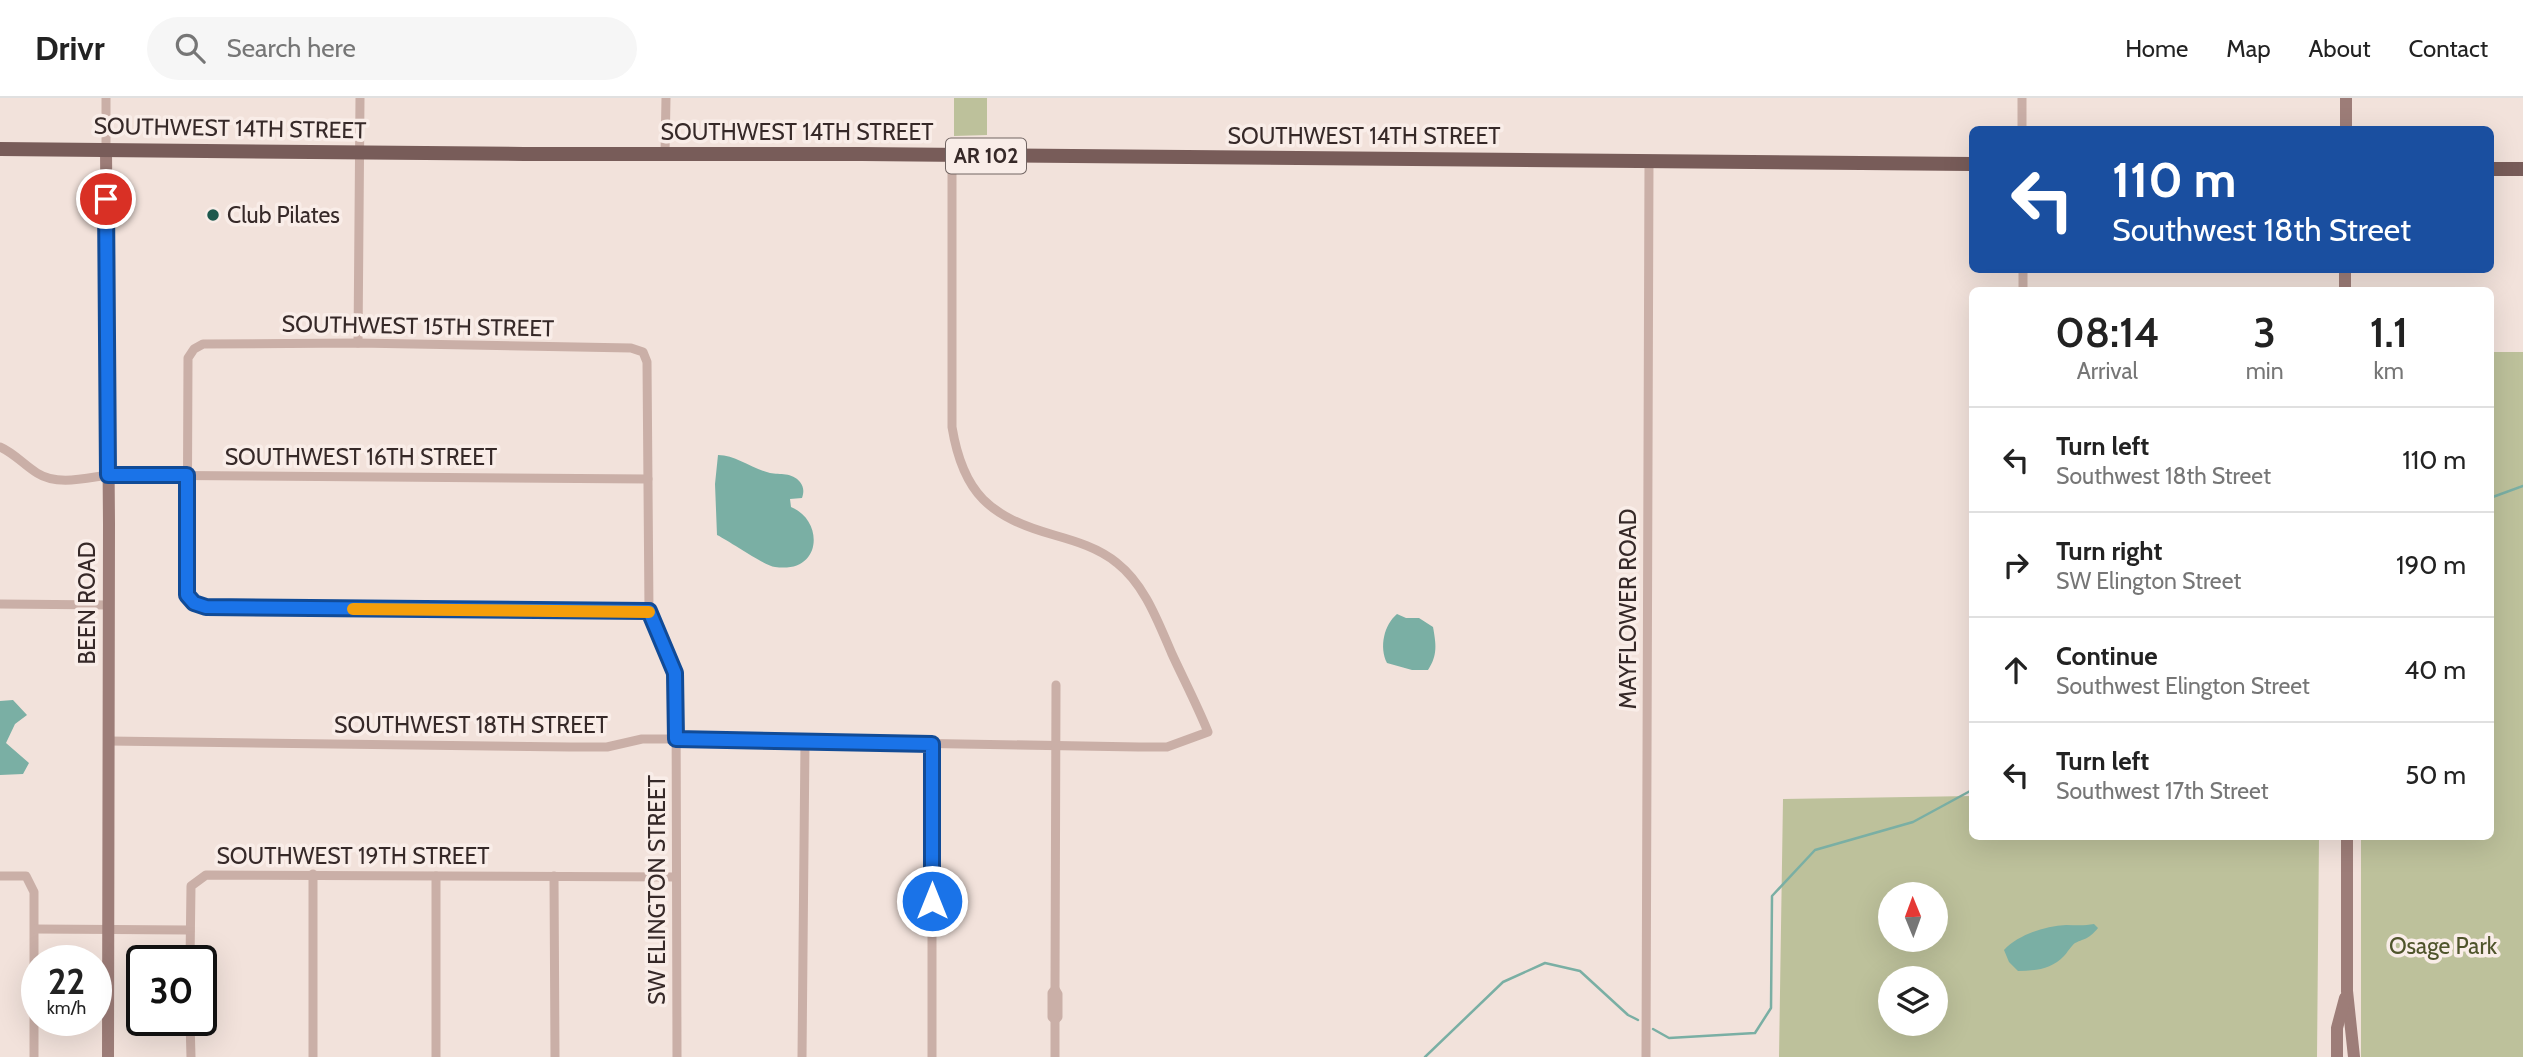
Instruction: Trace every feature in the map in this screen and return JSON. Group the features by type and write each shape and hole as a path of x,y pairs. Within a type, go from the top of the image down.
{"main road":[{"name":"SOUTHWEST 14TH STREET","path":"0,149 1969,164"},
{"path":"2494,169 2523,169"}],"street":[{"path":"106,98 106,150"},
{"path":"358,343 360,98"},
{"path":"665,154 666,98"},
{"path":"2022,98 2022,126"},
{"path":"2346,98 2346,126"},
{"name":"BEEN ROAD","path":"106,150 108,1057"},
{"name":"SOUTHWEST 18TH STREET","path":"109,741 607,747 642,739 676,739 1167,747 1208,732 1153,613 1136,583 1118,564 1102,553 1023,526 1000,515 976,492 956,455 952,427 952,155"},
{"name":"MAYFLOWER ROAD","path":"1646,1057 1649,161"},
{"name":"SOUTHWEST 15TH STREET","path":"187,475 188,358 194,349 203,344 358,343 631,348 643,352 648,362 648,479"},
{"name":"SOUTHWEST 16TH STREET","path":"0,447 36,473 49,479 62,480 108,475 648,479"},
{"path":"187,475 187,595 194,603 206,607 649,611 648,479"},
{"path":"0,604 108,605"},
{"name":"SW ELINGTON STREET","path":"649,611 675,673 676,682 677,1057"},
{"path":"1055,1057 1055,1020 1058,1017 1058,994 1055,989 1056,685"},
{"path":"803,1057 804,741"},
{"path":"932,744 932,1057"},
{"path":"2347,840 2347,991 2354,1057"},
{"path":"313,874 313,1057"},
{"name":"SOUTHWEST 19TH STREET","path":"190,930 191,886 206,875 676,877"},
{"path":"0,876 26,876 34,892 34,1057"},
{"path":"436,876 436,1057"},
{"path":"554,876 555,1057"},
{"path":"35,929 190,930 190,945"},
{"path":"2337,1057 2337,1028 2347,991"},
{"path":"190,1036 191,1057"}],"green space":[{"path":"954,98 987,98 987,135 954,136"},
{"name":"Osage Park","path":"2494,352 2523,352 2523,1057 2361,1057 2361,840 2494,840"},
{"path":"1969,796 1969,840 2319,840 2317,1057 1779,1057 1783,799"}],"water":[{"path":"718,455 731,457 770,473 790,475 800,482 802,498 790,499 791,507 802,514 813,534 810,555 802,562 791,567 775,567 717,535 715,484"},
{"path":"1397,614 1406,618 1419,618 1433,627 1435,649 1428,670 1412,670 1387,663 1383,650 1384,637"},
{"path":"13,700 27,715 15,724 6,743 29,763 23,774 0,775 0,701"},
{"path":"2094,924 2098,928 2092,934 2075,943 2054,964 2043,968 2018,971 2009,962 2004,950 2040,929"}],"waterway":[{"path":"2494,497 2523,486"},
{"path":"1653,1029 1669,1038 1755,1033 1771,1008 1772,896 1815,850 1913,822 1969,792"},
{"path":"1425,1057 1503,982 1545,963 1580,971 1628,1015 1638,1020"}],"slow traffic":[{"path":"353,609 649,612"}],"place":[{"name":"Club Pilates","path":"213,215"}],"route":[{"path":"106,199 108,475 187,475 187,595 194,603 206,607 649,611 675,673 676,739 932,744 932,901"}]}
